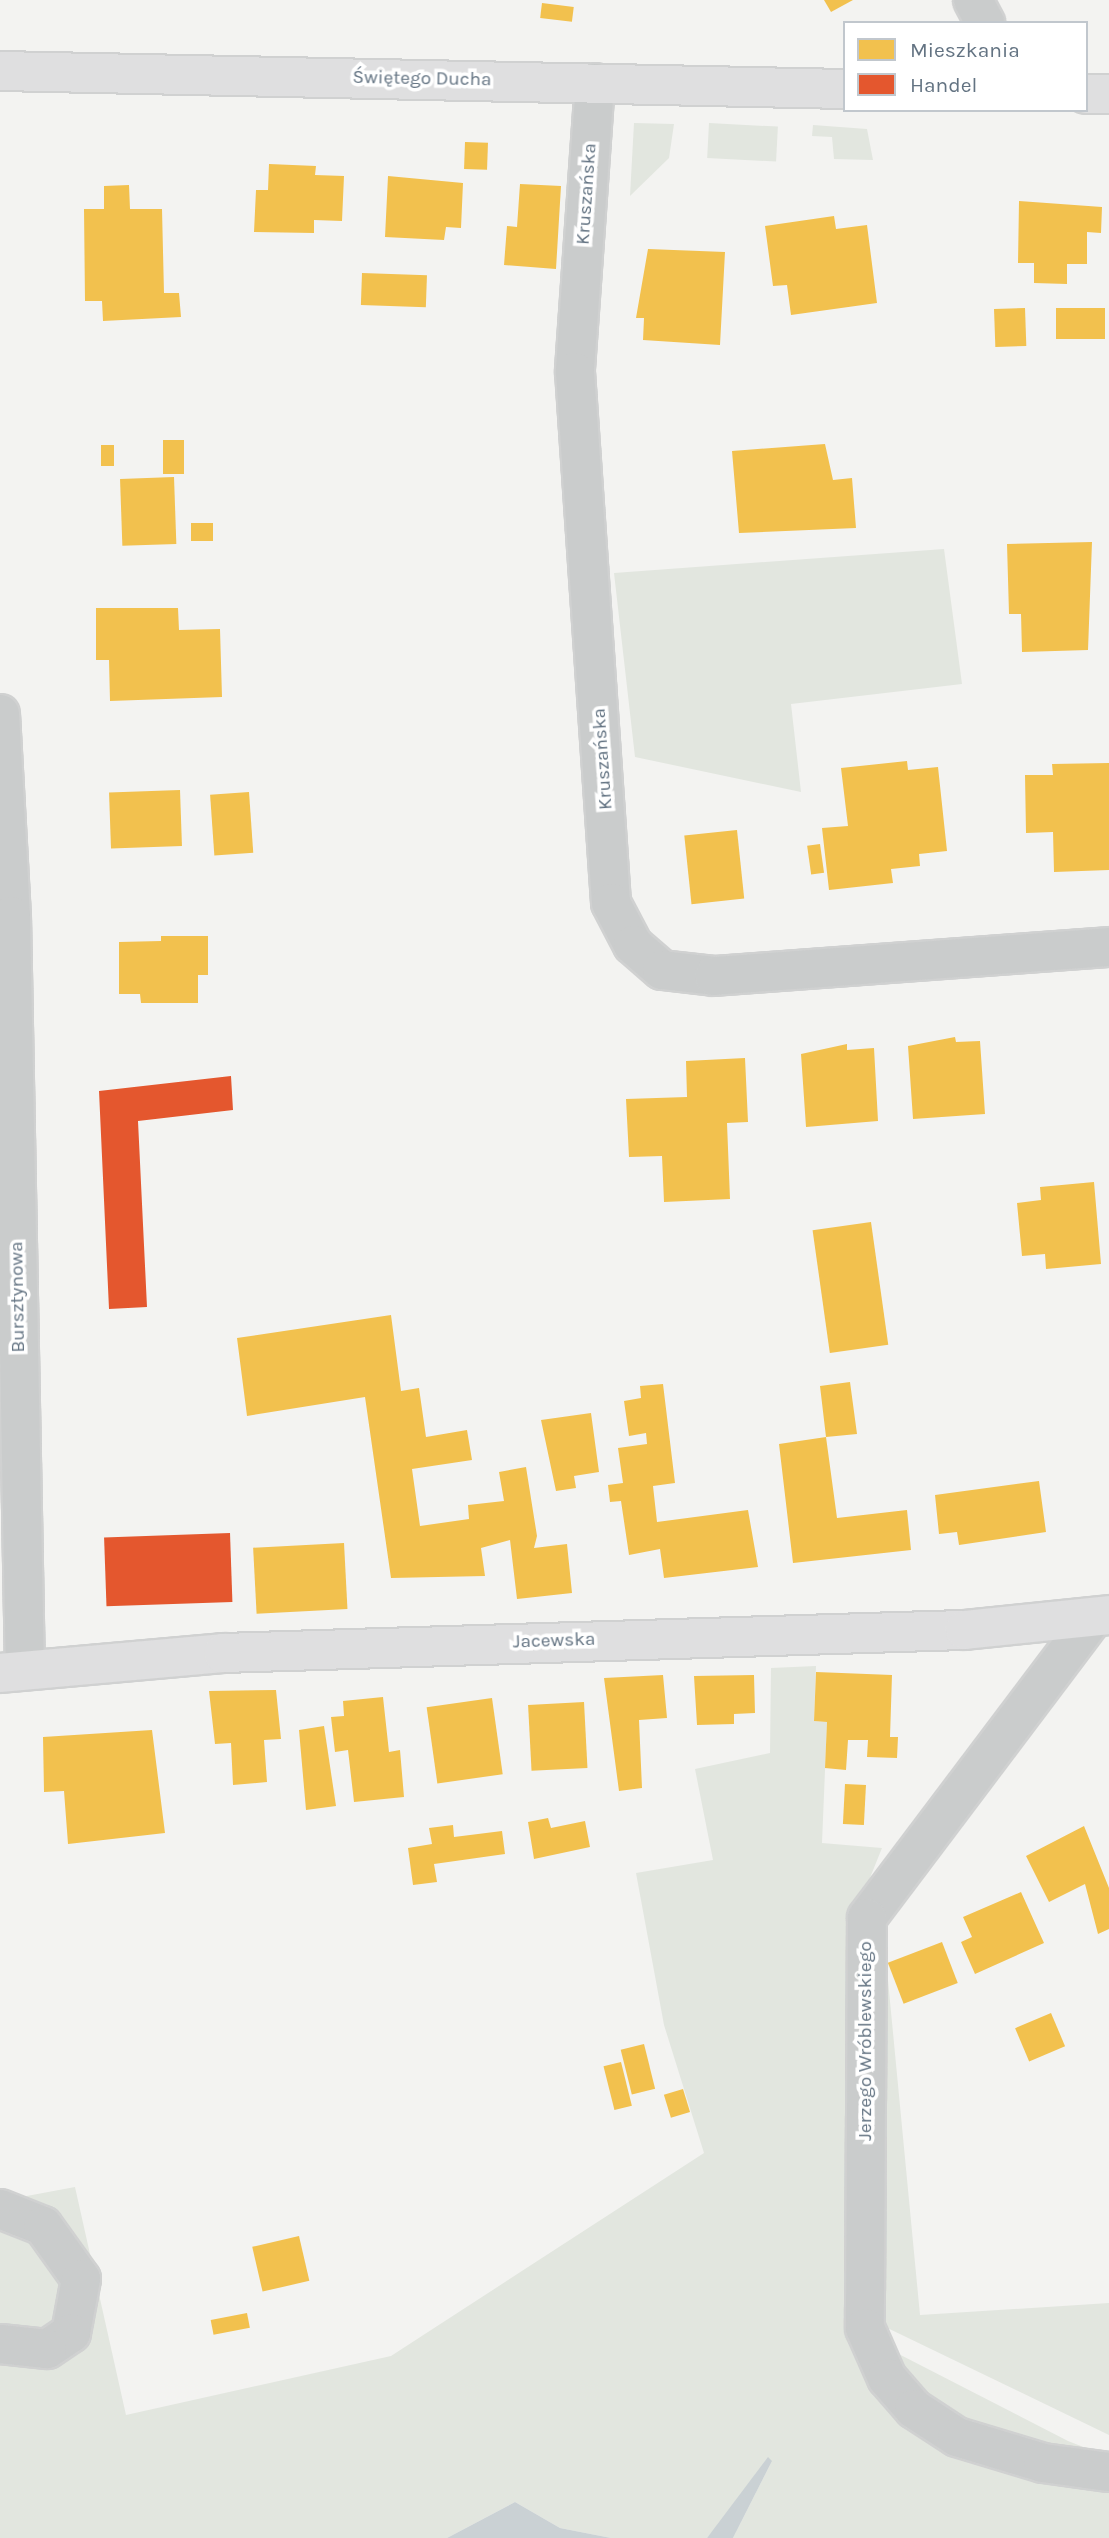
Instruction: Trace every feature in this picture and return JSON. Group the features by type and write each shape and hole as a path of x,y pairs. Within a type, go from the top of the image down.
{"street":[{"path":"973,0 984,21"},
{"name":"Świętego Ducha","path":"0,71 843,89"},
{"name":"Kruszańska","path":"595,83 575,372 611,903 633,945 662,970 714,976 1109,947"},
{"path":"1088,94 1109,94"},
{"name":"Bursztynowa","path":"0,715 11,916 13,1672"},
{"name":"Jacewska","path":"13,1672 237,1652 965,1630 1100,1617"},
{"name":"Jerzego Wróblewskiego","path":"1100,1617 866,1918 865,2328 887,2378 914,2409 957,2437 1042,2463 1109,2472"},
{"path":"0,2210 43,2226 81,2279 71,2333 47,2349 0,2344"}],"shaded area":[{"path":"634,123 674,124 669,158 630,196"},
{"path":"709,123 778,127 776,162 707,158"},
{"path":"813,125 867,129 873,160 834,159 832,137 812,136"},
{"path":"944,549 962,684 791,704 801,792 635,757 614,573"},
{"path":"816,1666 814,1721 827,1722 822,1843 882,1848 855,1915 873,2389 1109,2489 1109,2538 733,2538 772,2461 707,2538 611,2538 560,2528 515,2502 447,2538 0,2538 0,2201 75,2187 126,2415 391,2356 704,2153 664,2025 636,1873 713,1860 695,1769 770,1753 771,1668"},
{"path":"883,1928 920,2315 1109,2303 1109,2435 875,2322"},
{"path":"887,2348 1068,2441 1109,2457 1054,2455 934,2409"},
{"path":"768,2457 772,2461 733,2538 707,2538"},
{"path":"515,2502 560,2528 611,2538 447,2538"}],"building: Mieszkania":[{"path":"824,0 853,0 831,12"},
{"path":"542,3 574,7 572,22 540,18"},
{"path":"465,142 488,143 487,170 464,169"},
{"path":"269,164 316,166 315,175 344,176 342,221 314,220 314,233 254,232 256,190 268,190"},
{"path":"388,176 463,183 461,228 446,227 444,240 385,237"},
{"path":"520,184 561,186 556,269 504,265 507,226 517,227"},
{"path":"129,185 130,209 162,209 164,293 179,293 181,317 103,321 102,301 85,301 84,209 104,209 104,186"},
{"path":"1019,201 1102,207 1101,233 1087,232 1087,264 1067,264 1067,284 1034,283 1034,263 1018,263"},
{"path":"834,216 836,229 867,225 877,303 791,315 787,285 773,286 765,226"},
{"path":"648,249 725,252 720,345 643,340 644,318 636,318"},
{"path":"362,273 427,275 426,307 361,305"},
{"path":"1025,308 1026,346 995,347 994,309"},
{"path":"1056,308 1105,308 1105,339 1056,339"},
{"path":"163,440 184,440 184,474 163,474"},
{"path":"825,444 833,480 852,478 856,528 739,533 732,451"},
{"path":"101,445 114,445 114,466 101,466"},
{"path":"174,477 176,544 122,546 120,479"},
{"path":"191,523 213,523 213,541 191,541"},
{"path":"1092,542 1088,650 1022,652 1021,614 1009,614 1007,544"},
{"path":"96,608 178,608 179,630 220,629 222,697 110,701 109,660 96,660"},
{"path":"907,761 908,770 938,767 947,851 919,854 920,866 891,869 893,883 829,890 822,828 848,826 841,768"},
{"path":"1109,763 1109,870 1054,872 1053,832 1026,833 1025,775 1053,775 1052,764"},
{"path":"180,790 182,846 111,848 109,792"},
{"path":"249,792 253,853 214,856 210,795"},
{"path":"737,830 744,899 692,904 684,836"},
{"path":"820,844 824,873 811,875 807,846"},
{"path":"161,936 208,936 208,975 198,975 198,1003 141,1003 140,994 119,994 119,942 161,941"},
{"path":"955,1037 956,1042 980,1041 985,1114 913,1119 908,1046"},
{"path":"847,1044 847,1050 874,1048 878,1121 806,1127 801,1054"},
{"path":"745,1058 748,1122 727,1123 730,1199 664,1202 662,1156 629,1157 626,1099 687,1097 686,1061"},
{"path":"1094,1182 1101,1264 1046,1269 1045,1254 1022,1256 1017,1203 1041,1200 1040,1187"},
{"path":"871,1222 888,1345 830,1353 813,1230"},
{"path":"391,1315 401,1391 419,1388 426,1437 467,1430 472,1460 412,1469 420,1526 469,1519 468,1505 504,1501 499,1472 526,1467 537,1536 534,1548 567,1544 572,1593 517,1599 510,1540 481,1548 485,1576 391,1578 365,1397 247,1416 237,1338"},
{"path":"850,1382 857,1434 826,1437 820,1386"},
{"path":"663,1384 675,1483 653,1486 657,1522 748,1510 758,1567 664,1578 660,1549 629,1555 621,1501 610,1502 608,1485 623,1483 618,1448 647,1444 646,1433 629,1436 624,1401 641,1398 640,1386"},
{"path":"591,1413 599,1472 574,1476 576,1488 556,1491 541,1420"},
{"path":"826,1437 837,1518 907,1510 911,1550 793,1563 779,1444"},
{"path":"1039,1481 1046,1532 959,1545 957,1532 939,1534 935,1495"},
{"path":"344,1543 347,1609 257,1614 253,1548"},
{"path":"816,1672 892,1675 890,1737 898,1737 897,1758 867,1757 868,1740 848,1740 846,1770 825,1768 827,1722 814,1721"},
{"path":"663,1675 667,1718 639,1720 642,1788 619,1791 604,1678"},
{"path":"754,1675 755,1713 734,1714 734,1724 697,1725 694,1676"},
{"path":"276,1690 281,1739 264,1740 267,1782 233,1785 231,1743 215,1744 209,1691"},
{"path":"383,1697 389,1752 400,1750 404,1797 354,1802 348,1750 335,1752 331,1717 344,1716 343,1701"},
{"path":"492,1698 503,1774 437,1783 427,1707"},
{"path":"584,1702 587,1768 532,1771 528,1705"},
{"path":"324,1726 336,1806 306,1810 299,1730"},
{"path":"152,1730 165,1833 68,1844 64,1791 44,1792 43,1737"},
{"path":"845,1784 866,1785 864,1825 843,1824"},
{"path":"548,1818 551,1828 585,1821 590,1847 534,1859 528,1822"},
{"path":"453,1825 454,1837 502,1831 505,1854 434,1864 437,1882 413,1885 408,1848 432,1844 429,1828"},
{"path":"1084,1826 1109,1888 1109,1929 1098,1934 1085,1884 1049,1902 1026,1856"},
{"path":"1021,1892 1044,1943 975,1974 961,1942 972,1937 963,1917"},
{"path":"942,1942 958,1983 904,2004 888,1963"},
{"path":"1051,2013 1065,2046 1029,2061 1015,2028"},
{"path":"644,2044 655,2089 632,2094 621,2050"},
{"path":"621,2062 632,2106 614,2110 604,2066"},
{"path":"683,2089 690,2112 671,2118 664,2095"},
{"path":"299,2236 309,2281 263,2292 252,2247"},
{"path":"247,2313 250,2328 214,2335 211,2320"}],"building: Handel":[{"path":"231,1076 233,1110 138,1121 147,1307 109,1309 99,1091"},
{"path":"230,1533 232,1602 106,1606 104,1537"}]}
